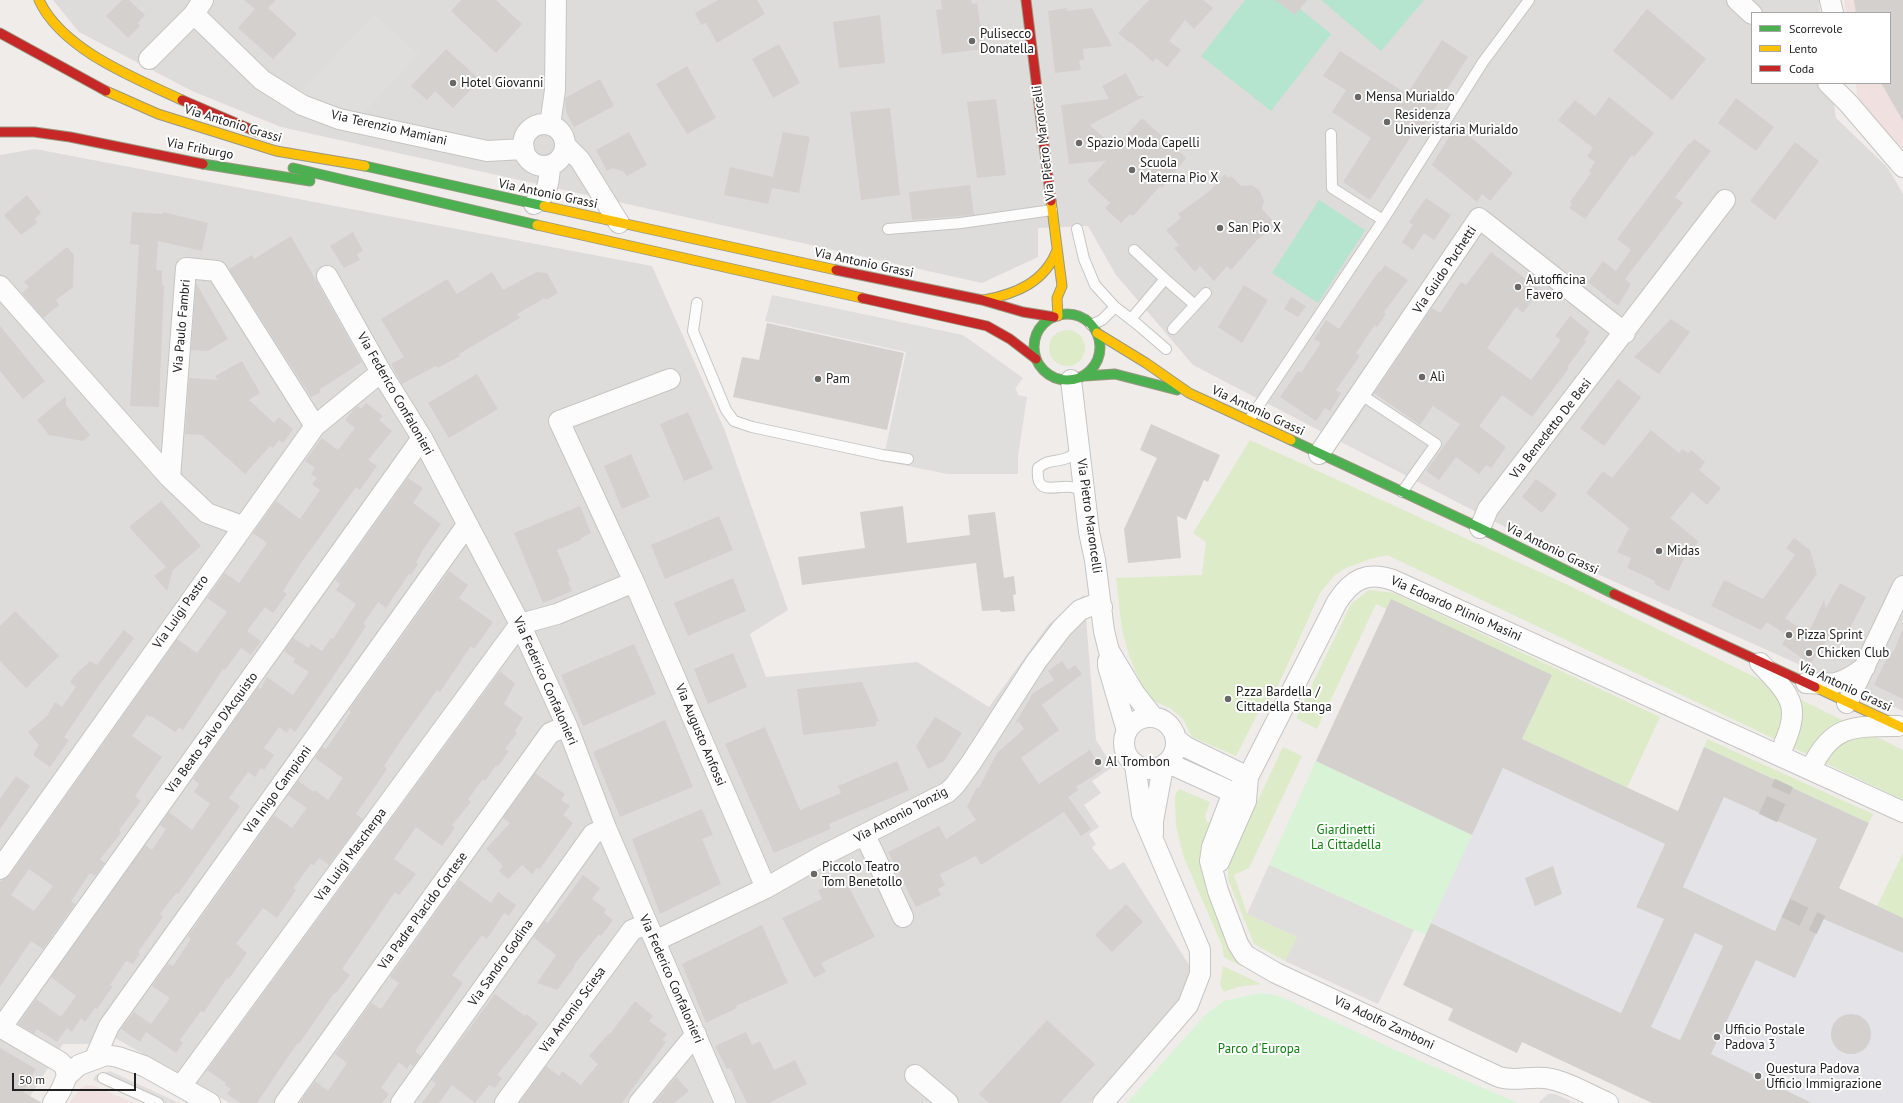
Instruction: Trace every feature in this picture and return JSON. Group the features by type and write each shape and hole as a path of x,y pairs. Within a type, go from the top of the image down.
{"street":[{"path":"39,0 41,5 61,31 94,55 151,85 222,118 268,136"},
{"path":"550,125 555,90 556,0"},
{"name":"Via Pietro Maroncelli","path":"1026,0 1062,286 1057,298 1056,316"},
{"path":"1737,0 1751,13"},
{"name":"Via Terenzio Mamiani","path":"149,59 198,7 262,80 302,105 339,119 487,151 524,149"},
{"name":"Via Antonio Grassi","path":"0,33 113,95 158,114 276,151 359,165 982,300 1023,312 1056,316"},
{"path":"1829,84 1849,104 1903,167"},
{"path":"1846,84 1849,104"},
{"path":"566,146 561,159 550,166 536,165 530,161 524,149 526,135 530,130 543,124 550,125 562,133 566,146 580,160 618,222"},
{"name":"Via Friburgo","path":"0,132 34,132 70,136 203,164 396,193"},
{"path":"290,143 359,165"},
{"path":"284,165 396,193 987,326 1010,339 1036,359 1043,369 1052,377 1078,378 1094,368 1099,357 1100,344 1094,329 1083,318 1078,306"},
{"path":"534,204 544,195 549,183 550,166"},
{"name":"Via Benedetto De Besi","path":"1480,528 1488,509 1625,333 1725,200"},
{"name":"Via Guido Puchetti","path":"1320,454 1479,218 1625,333"},
{"path":"982,300 1009,294 1036,280 1047,271 1055,261 1057,250"},
{"name":"Via Paulo Fambri","path":"170,478 186,268 217,271 315,426"},
{"name":"Via Federico Confalonieri","path":"327,276 381,372 422,438 520,624 566,726 606,828 726,1103"},
{"path":"0,286 170,478 207,513 242,526"},
{"path":"1062,286 1072,293"},
{"path":"1036,359 1034,346 1037,334 1044,324 1056,316 1071,315 1083,318"},
{"name":"Via Antonio Grassi","path":"1094,329 1146,362 1189,393"},
{"name":"Via Luigi Pastro","path":"0,869 242,526 315,426 381,372"},
{"name":"Via Antonio Grassi","path":"1078,378 1115,374 1189,393 1480,528 1587,581 1900,727"},
{"name":"Via Augusto Anfossi","path":"670,378 559,422 634,582 766,888"},
{"name":"Via Pietro Maroncelli","path":"1078,378 1079,449 1084,492 1102,607 1104,631 1109,651 1127,681 1153,717"},
{"name":"Via Beato Salvo D'Acquisto","path":"1,1028 422,438"},
{"name":"Via Inigo Campioni","path":"95,1058 109,1026 467,525"},
{"name":"Via Edoardo Plinio Masini","path":"1234,793 1248,776 1337,602 1344,592 1356,581 1371,576 1393,580 1903,812"},
{"path":"520,624 557,614 634,582"},
{"path":"1847,703 1903,586"},
{"name":"Via Antonio Tonzig","path":"651,933 766,888 822,856 948,792 963,774 1036,662 1062,628 1080,610 1093,605 1102,607"},
{"name":"Via Luigi Mascherpa","path":"181,1086 520,624"},
{"name":"Via Pietro Maroncelli","path":"1109,651 1108,666 1127,731"},
{"path":"1758,661 1785,690 1791,704 1792,721 1790,732 1779,755"},
{"path":"1804,683 1828,685 1848,680 1865,667"},
{"path":"1153,838 1153,821 1165,766 1175,753 1176,740 1174,732 1169,724 1153,717 1138,720 1127,731 1124,740 1124,750 1129,759 1135,765 1149,770 1165,766 1178,767 1234,793"},
{"name":"Via Padre Placido Cortese","path":"285,1103 550,734 566,726"},
{"path":"1811,769 1819,751 1829,739 1844,731 1869,726 1900,727"},
{"path":"1176,740 1186,748 1248,776 1246,801 1214,875"},
{"path":"1103,1103 1188,1005 1200,974 1200,950 1142,814 1135,765"},
{"name":"Via Adolfo Zamboni","path":"1234,793 1221,821 1212,847 1210,862 1238,944 1245,955 1252,960 1499,1077 1514,1080 1542,1078 1559,1080 1608,1103"},
{"name":"Via Sandro Godina","path":"401,1103 593,834 606,828"},
{"path":"865,835 903,917"},
{"name":"Via Antonio Sciesa","path":"505,1103 632,930 651,933"},
{"path":"1,1028 60,1062 65,1067 67,1076"},
{"path":"639,1103 696,1034"},
{"path":"53,1103 62,1090 67,1076 79,1065 106,1055 118,1057 144,1066 210,1103"},
{"path":"915,1075 948,1103"}],"lane":[{"path":"1249,420 1383,220 1483,62 1529,0"},
{"path":"1331,134 1332,188 1383,220"},
{"path":"888,229 961,223 1052,210"},
{"path":"1077,229 1084,259 1095,285 1115,307 1166,349"},
{"path":"1134,250 1195,305"},
{"path":"1131,319 1165,279"},
{"path":"1173,329 1206,293"},
{"path":"697,304 692,331 726,410 734,421 882,455 908,459"},
{"path":"1094,329 1115,307"},
{"path":"1360,394 1436,444 1402,492"},
{"path":"1079,449 1068,458 1050,460 1043,464 1038,468 1037,476 1039,483 1044,487 1052,489 1075,488 1084,492"},
{"path":"103,1078 158,1103"}],"shaded area":[{"path":"53,0 1819,0 1820,12 1751,12 1751,84 1831,84 1836,118 1888,168 1903,194 1903,711 1584,568 1193,365 1116,275 1088,226 1038,228 1038,257 982,283 281,127 192,91 79,32"},
{"path":"1844,0 1903,0 1903,148 1858,103 1856,84 1891,84 1891,12 1846,12"},
{"path":"374,14 419,54 364,113 332,107 311,99 301,91"},
{"path":"35,149 652,266 725,431 788,610 750,634 766,677 917,662 989,707 1049,624 1084,595 1096,740 1113,767 1092,781 1101,793 1084,805 1099,827 1089,834 1096,844 1092,848 1110,870 1124,862 1191,968 1193,987 1139,1050 1090,1103 230,1103 115,1038 88,1044 63,1044 26,1103 0,1103 0,155"},
{"path":"772,295 963,335 1023,378 1015,389 1018,395 1027,397 1018,456 1018,474 948,474 883,461 906,352 765,321"},
{"path":"1369,401 1430,441 1408,470 1342,442"},
{"path":"1503,768 1665,844 1636,906 1664,919 1621,1013 1431,923"},
{"path":"1724,797 1817,839 1775,931 1683,887"},
{"path":"1269,865 1414,930 1378,1004 1285,961 1297,937 1247,914"},
{"path":"1823,919 1903,953 1903,1103 1812,1103 1711,1054 1756,960 1795,977"},
{"path":"1695,933 1723,946 1680,1040 1651,1027"},
{"path":"110,1071 179,1103 143,1103 93,1080 96,1075"},
{"path":"86,1085 94,1086 134,1103 69,1103 80,1089"},
{"path":"1548,1094 1555,1094 1575,1103 1538,1103"}],"green space":[{"path":"1245,0 1289,0 1331,34 1271,111 1201,56"},
{"path":"1321,0 1424,0 1381,51"},
{"path":"1319,200 1365,230 1318,303 1272,273"},
{"path":"1071,330 1080,335 1084,341 1084,355 1080,361 1071,366 1063,366 1054,361 1050,355 1049,344 1054,335 1060,331"},
{"path":"1250,440 1568,585 1903,750 1903,800 1387,555 1370,559 1344,569 1335,575 1320,593 1271,701 1258,713 1236,756 1192,737 1183,719 1170,708 1151,700 1141,684 1130,658 1122,630 1116,578 1202,575 1206,542 1193,533"},
{"path":"1369,590 1394,593 1660,717 1627,788 1522,739 1551,675 1436,621 1387,609 1376,604 1317,729 1296,718 1351,604"},
{"path":"1707,739 1873,814 1869,823 1704,747"},
{"path":"1283,747 1302,756 1249,868 1234,875 1247,914 1298,937 1285,961 1254,944 1228,879 1228,864"},
{"name":"Giardinetti La Cittadella","path":"1316,761 1472,835 1426,935 1269,865"},
{"path":"1179,789 1210,802 1205,816 1207,822 1214,825 1208,892 1228,947 1241,966 1224,957 1222,945 1184,858 1176,826 1175,797"},
{"path":"1903,853 1903,918 1877,906"},
{"path":"1223,966 1261,984 1237,987 1224,992 1220,985"},
{"name":"Parco d'Europa","path":"1261,993 1279,996 1393,1049 1518,1103 1127,1103 1206,1014 1224,1001"}],"building":[{"path":"122,0 129,0 145,15 138,23 140,26 128,38 106,16"},
{"path":"244,0 276,0 268,8 297,34 273,59 238,28 255,9"},
{"path":"461,0 496,0 522,24 496,53 451,11"},
{"path":"718,0 757,0 765,14 717,43 706,23 701,25 695,13"},
{"path":"941,0 971,0 972,4 977,3 984,49 942,54 936,10 942,9"},
{"path":"1149,0 1203,0 1213,8 1194,29 1185,20 1169,41 1181,50 1167,67 1156,58 1153,62 1132,43 1118,33"},
{"path":"1275,0 1307,0 1295,15"},
{"path":"1854,0 1903,0 1903,121 1882,84 1891,84 1891,12 1856,12"},
{"path":"1067,8 1067,11 1092,8 1112,46 1083,49 1084,60 1079,60 1081,70 1055,73 1048,11"},
{"path":"1647,9 1706,59 1672,100 1613,51"},
{"path":"880,15 885,63 839,68 833,22"},
{"name":"Residenza Univeristaria Murialdo","path":"1442,40 1468,57 1417,136 1413,133 1370,200 1343,182 1371,138 1332,112 1346,90 1323,76 1340,51 1407,94"},
{"path":"779,44 800,83 773,98 752,59"},
{"path":"446,49 480,80 453,108 435,91 427,100 411,86"},
{"path":"687,66 716,118 687,134 656,84"},
{"path":"1126,73 1138,96 1145,96 1090,125 1115,148 1142,118 1186,158 1162,188 1160,186 1133,216 1130,214 1121,223 1105,208 1110,203 1087,181 1106,161 1069,164 1061,105 1109,99 1102,86"},
{"path":"600,79 614,106 574,127 566,112 565,98"},
{"path":"1609,97 1654,133 1634,157 1632,155 1585,219 1569,208 1572,204 1570,202 1591,173 1589,171 1595,162 1587,156 1593,148 1558,120 1575,100 1595,116"},
{"path":"1736,98 1774,127 1756,151 1718,123"},
{"path":"996,99 1006,175 977,178 967,102"},
{"path":"890,108 900,195 861,200 850,112"},
{"path":"1456,125 1513,173 1490,201 1482,194 1477,202 1432,165"},
{"path":"629,132 647,165 627,176 624,172 613,168 607,171 596,150"},
{"path":"783,132 810,137 799,193 772,188 768,204 724,195 730,167 773,177"},
{"path":"1694,139 1711,151 1675,197 1683,203 1625,279 1631,284 1618,306 1588,282 1603,261 1616,271 1631,250 1617,239 1689,143 1690,144"},
{"path":"1795,142 1819,161 1775,220 1750,201"},
{"name":"San Pio X","path":"1225,174 1228,178 1231,176 1241,186 1251,185 1259,190 1264,201 1262,209 1273,221 1270,223 1274,227 1258,239 1231,270 1227,266 1214,281 1200,266 1195,272 1174,248 1179,245 1166,230 1181,218 1178,214 1211,190"},
{"path":"970,185 974,215 912,220 909,192"},
{"path":"27,195 41,213 35,219 37,223 21,235 4,215"},
{"path":"1426,198 1451,215 1434,240 1424,233 1413,250 1402,242 1413,225 1409,222"},
{"path":"132,212 163,214 163,212 208,223 202,251 158,241 156,270 162,270 162,285 164,285 159,407 130,406 139,245 130,244"},
{"path":"353,232 363,251 357,254 360,260 344,268 330,246"},
{"path":"291,236 362,362 319,390 321,392 311,397 229,269 252,255 254,259"},
{"path":"67,247 74,255 73,287 56,300 59,305 43,318 22,293 29,287 24,282"},
{"path":"1491,252 1540,290 1523,313 1516,307 1487,348 1531,380 1561,340 1555,336 1570,316 1590,332 1584,340 1586,342 1567,367 1569,368 1532,417 1502,395 1479,426 1506,447 1491,468 1486,465 1479,474 1456,457 1439,480 1426,471 1460,424 1433,406 1420,425 1374,393 1432,308 1440,313 1461,282 1466,285"},
{"path":"1385,265 1408,280 1384,312 1386,314 1377,327 1375,325 1356,353 1360,356 1336,390 1341,393 1330,411 1325,408 1316,421 1280,397 1298,371 1301,373 1321,343 1314,339 1326,320 1339,329 1379,271 1380,272"},
{"path":"492,272 503,290 537,272 547,273 558,293 546,300 545,298 517,314 520,318 459,354 460,356 438,368 436,366 402,384 391,364 404,357 381,319 447,279 457,294"},
{"path":"196,283 228,339 208,351 191,350"},
{"path":"1244,285 1268,300 1242,343 1218,327"},
{"path":"1291,297 1306,306 1298,317 1284,309"},
{"path":"1671,319 1690,332 1659,374 1634,357"},
{"name":"Pam","path":"767,323 904,353 887,430 733,397 742,357 759,360"},
{"path":"0,326 45,381 23,399 0,371"},
{"path":"242,361 260,393 249,400 274,423 279,417 293,429 283,443 279,440 273,448 270,446 245,474 202,435 185,434 189,378 218,380 215,376"},
{"path":"477,374 498,409 449,438 428,403"},
{"path":"1618,379 1641,397 1604,446 1580,428"},
{"path":"66,396 66,405 90,435 83,441 49,435 37,420"},
{"path":"366,403 383,416 379,420 392,431 368,460 377,466 360,490 356,487 301,563 283,591 287,594 273,613 265,607 247,631 261,641 251,655 241,648 225,670 223,669 183,730 179,727 175,732 151,716 150,717 147,715 132,736 162,757 135,796 141,801 119,830 121,833 100,859 105,863 95,876 90,873 71,901 75,904 43,949 31,941 0,987 0,882 9,876 177,639 197,653 227,612 207,598 225,573 239,583 267,543 253,533 276,501 300,519 320,490 312,484 317,478 311,474 315,468 305,461 322,438 338,450 355,428 345,420 358,406 361,409","holes":["29,869 53,886 34,911 11,895"]},
{"path":"688,412 713,469 684,481 660,424"},
{"path":"1151,424 1220,455 1208,482 1204,480 1186,520 1177,516 1181,558 1128,563 1124,529 1157,458 1140,450"},
{"path":"1651,430 1679,453 1682,449 1688,453 1691,450 1705,462 1699,470 1721,488 1707,505 1692,492 1670,518 1698,541 1691,556 1686,554 1669,591 1654,584 1655,581 1627,568 1631,558 1617,552 1629,528 1586,493 1603,471 1612,478"},
{"path":"631,454 650,497 622,509 604,466"},
{"path":"408,478 423,488 413,503 441,524 422,551 416,563 418,564 411,575 409,574 386,608 378,602 363,624 366,626 347,656 295,732 290,728 287,733 279,727 264,748 274,755 264,770 261,768 255,777 248,772 229,798 240,806 178,894 176,893 160,914 163,917 138,952 140,954 133,964 126,961 110,985 113,986 97,1009 95,1008 85,1022 81,1018 72,1032 67,1028 57,1042 37,1029 34,1034 18,1024 36,999 61,1017 76,996 51,977 145,845 152,850 166,829 160,825 169,812 192,830 210,804 194,792 199,784 193,779 258,687 260,689 267,677 293,695 309,672 293,662 295,659 284,651 293,638 309,648 311,644 322,651 331,638 333,639 356,604 336,590 340,584 335,580"},
{"path":"1536,479 1557,494 1542,513 1522,497"},
{"path":"161,501 201,546 173,570 167,591 154,576 166,567 129,527"},
{"path":"580,506 591,533 581,538 581,540 557,550 570,581 568,582 572,591 543,603 514,533"},
{"path":"903,506 907,543 970,535 968,515 995,512 1004,578 1014,576 1016,594 1013,595 1015,611 982,611 976,563 802,585 798,557 865,548 860,512"},
{"path":"719,516 733,550 665,579 651,545"},
{"path":"1794,538 1810,550 1817,574 1785,618 1808,634 1824,600 1826,608 1840,583 1866,597 1845,638 1833,632 1810,664 1782,644 1788,636 1767,622 1761,630 1711,606 1724,580 1763,599 1795,555 1786,548"},
{"path":"449,571 468,585 459,598 493,622 474,649 471,646 440,692 437,690 384,766 387,769 356,814 363,819 329,865 319,858 314,865 311,864 293,888 296,890 277,918 263,908 236,944 247,953 229,979 227,978 204,1012 201,1011 180,1040 183,1043 176,1053 146,1032 140,1042 121,1029 134,1012 151,1024 170,998 152,986 168,963 173,966 191,939 188,936 274,815 292,828 307,808 288,795 298,781 314,792 315,790 328,800 343,778 315,758 322,747 326,749 351,712 349,710"},
{"path":"733,578 746,611 688,636 674,603"},
{"path":"1391,599 1552,675 1522,739 1678,811 1704,747 1869,823 1839,888 1903,918 1903,953 1823,919 1795,978 1756,960 1711,1054 1812,1103 1652,1103 1522,1042 1517,1053 1448,1020 1453,1009 1403,985 1431,923 1621,1013 1664,919 1636,907 1665,844 1503,768 1472,835 1316,761","holes":["1724,797 1817,839 1775,931 1683,887","1695,933 1723,946 1680,1040 1651,1027"]},
{"path":"15,611 59,656 26,688 0,661 0,626"},
{"path":"1903,629 1903,699 1874,685 1890,652 1893,653"},
{"path":"124,630 134,638 64,737 69,740 50,767 33,755 39,745 28,732 47,716 55,702 62,707 76,687 70,682 75,675 90,661 97,665"},
{"path":"634,644 656,694 583,726 561,675"},
{"path":"733,653 747,687 708,704 694,669"},
{"path":"1062,661 1068,670 1075,665 1082,674 1042,705 1059,730 1021,758 1039,784 1090,750 1102,770 1076,787 1078,790 1068,797 1091,829 1081,836 1064,812 981,865 976,856 940,874 945,885 938,889 941,895 916,907 888,852 939,826 946,839 976,820 967,807 977,787 979,788 997,753 1024,729 1019,722 1021,720 1015,724 1033,693 1054,680 1048,671"},
{"path":"500,671 515,684 504,704 523,718 515,731 517,733 505,749 509,751 498,766 496,765 485,781 483,779 468,799 471,802 452,825 455,828 442,846 416,827 394,859 416,874 399,895 395,892 342,969 350,975 335,994 334,993 299,1044 298,1043 289,1055 257,1103 241,1103 227,1094 231,1089 225,1085 226,1083 207,1070"},
{"path":"862,682 879,721 876,721 876,726 803,735 797,689"},
{"path":"935,717 962,733 944,761 928,769 916,746"},
{"path":"665,720 693,787 620,817 593,752"},
{"path":"765,727 800,810 841,793 838,786 897,761 909,790 829,824 831,829 774,853 725,744"},
{"path":"535,773 565,794 561,800 570,806 563,815 573,823 540,869 537,868 532,874 522,865 508,879 499,871 503,866 486,849 510,823 503,818"},
{"path":"16,776 30,786 0,829 0,799"},
{"path":"702,809 713,835 702,839 721,884 660,914 632,839"},
{"path":"1553,866 1562,894 1535,906 1525,878"},
{"path":"583,875 600,888 592,899 606,909 604,913 613,920 601,936 599,934 574,965 575,966 557,990 537,983 556,955 533,937 545,921 548,923"},
{"path":"844,878 875,937 821,963 826,972 814,978 782,918 822,899 818,890"},
{"path":"459,880 491,903 498,892 516,905 509,916 504,913 487,939 482,935 452,975 463,983 415,1051 421,1056 413,1066 410,1064 407,1069 399,1062 381,1088 389,1094 382,1103 299,1103 315,1081 328,1091 347,1063 335,1054 371,1003 381,1009 399,983 390,977"},
{"path":"1126,904 1143,922 1112,952 1095,935"},
{"path":"762,925 788,983 736,1006 737,1008 706,1023 682,964"},
{"path":"495,994 525,1016 527,1014 538,1024 497,1075 502,1078 495,1088 489,1085 475,1103 452,1085 439,1103 422,1103 436,1084 431,1080"},
{"path":"635,1001 653,1016 649,1021 667,1034 662,1040 666,1042 622,1103 519,1103 546,1066 559,1076 562,1071 581,1085 598,1064 589,1056 609,1033 610,1034"},
{"path":"1851,1014 1859,1016 1865,1020 1869,1026 1871,1034 1869,1042 1865,1048 1859,1052 1851,1054 1843,1052 1837,1048 1833,1042 1831,1034 1833,1026 1837,1020 1843,1016"},
{"path":"1047,1020 1095,1064 1060,1103 989,1103 979,1094"},
{"path":"746,1032 752,1045 760,1041 774,1070 795,1060 807,1084 769,1103 747,1103 730,1068 727,1069 715,1046"},
{"path":"0,1048 36,1069 23,1092 42,1103 0,1103"},
{"path":"676,1077 689,1091 674,1103 654,1103"}],"tunnel":[{"path":"1768,818 1784,783"},
{"path":"1786,908 1821,925"}],"traffic: fast":[{"path":"203,164 310,181"},
{"path":"365,166 544,206"},
{"path":"293,168 537,225"},
{"path":"1067,314 1080,317 1090,324 1097,334 1100,347 1097,360 1090,370 1080,377 1067,380 1054,377 1044,370 1037,360 1034,347 1037,334 1044,324 1054,317 1067,314"},
{"path":"1085,376 1115,374 1177,390"},
{"path":"1291,440 1480,528 1614,594"}],"traffic: slow":[{"path":"39,0 50,18 64,34 82,48 122,72 182,100"},
{"path":"106,91 158,114 276,151 365,166"},
{"path":"1051,201 1062,286 1057,298 1058,316"},
{"path":"544,206 836,270"},
{"path":"537,225 862,298"},
{"path":"984,300 1007,294 1028,285 1045,270 1052,261 1057,250"},
{"path":"1097,333 1146,363 1189,393 1291,440"},
{"path":"1815,687 1903,728"}],"traffic: jam":[{"path":"1026,0 1051,201"},
{"path":"0,33 106,91"},
{"path":"182,100 257,132"},
{"path":"0,132 34,132 70,137 203,164"},
{"path":"836,270 982,300 1023,312 1054,317"},
{"path":"862,298 987,326 1010,339 1036,359"},
{"path":"1614,594 1815,687"}],"place":[{"name":"Pulisecco Donatella","path":"972,41"},
{"name":"Hotel Giovanni","path":"453,83"},
{"name":"Mensa Murialdo","path":"1358,97"},
{"name":"Residenza Univeristaria Murialdo","path":"1387,122"},
{"name":"Spazio Moda Capelli","path":"1079,143"},
{"name":"Scuola Materna Pio X","path":"1132,170"},
{"name":"San Pio X","path":"1220,228"},
{"name":"Autofficina Favero","path":"1518,287"},
{"name":"Alì","path":"1422,377"},
{"name":"Pam","path":"818,379"},
{"name":"Midas","path":"1659,551"},
{"name":"Pizza Sprint","path":"1789,635"},
{"name":"Chicken Club","path":"1809,653"},
{"name":"P.zza Bardella / Cittadella Stanga","path":"1228,699"},
{"name":"Al Trombon","path":"1098,762"},
{"name":"Piccolo Teatro Tom Benetollo","path":"814,874"},
{"name":"Ufficio Postale Padova 3","path":"1717,1037"},
{"name":"Questura Padova Ufficio Immigrazione","path":"1758,1076"}]}
